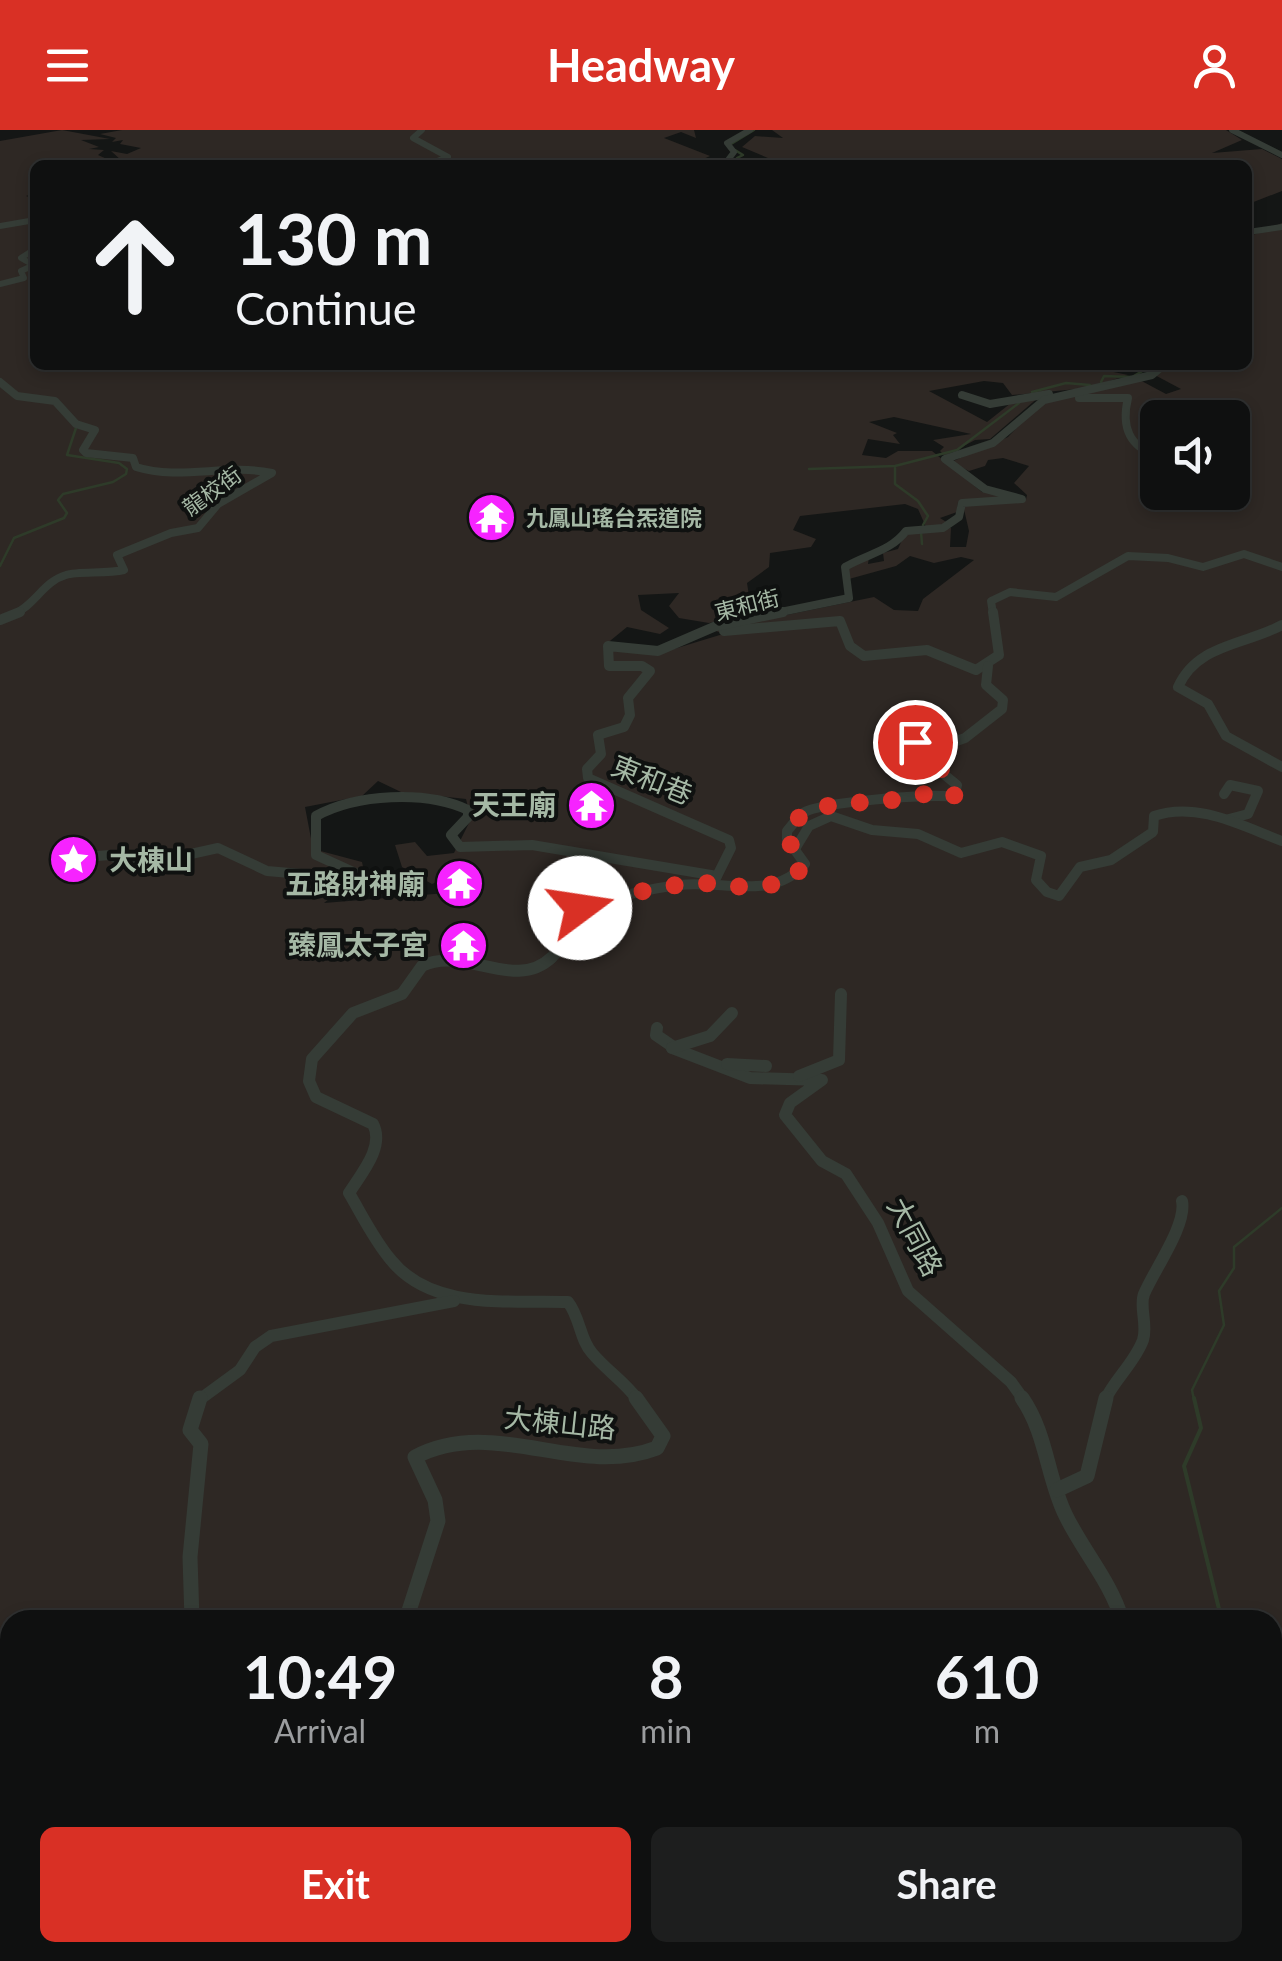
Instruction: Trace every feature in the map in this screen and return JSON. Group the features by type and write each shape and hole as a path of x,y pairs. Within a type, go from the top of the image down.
{"street":[{"path":"422,130 412,137 448,155 437,160"},
{"path":"729,160 734,152 727,143 750,130"},
{"path":"1232,130 1282,155"},
{"path":"0,227 30,224"},
{"path":"1252,231 1282,227"},
{"path":"0,284 24,278 21,271 30,270"},
{"name":"東和街","path":"710,632 716,626 848,598 846,567 854,561 894,547 906,532 944,528 959,517 962,504 1022,499 985,488 945,459 993,443 1026,412 1049,398 1086,392 1152,375 1158,370"},
{"name":"龍校街","path":"0,382 6,391 22,399 61,404 76,424 92,427 95,430 83,450 86,452 133,458 136,467 150,471 222,466 272,473 246,484 236,496 211,510 198,528 170,533 118,555 124,570 96,576 67,574 42,590 27,609 0,620"},
{"path":"962,395 990,404 1086,392"},
{"path":"1049,398 1128,398 1122,420 1132,435 1132,443 1140,450"},
{"path":"97,856 110,856 132,867 218,848 268,871 358,879 362,876 316,854 316,816 323,810 363,803 442,799 468,810 468,816 451,835 460,847 532,845 748,888 792,880 804,869 787,831 804,812 843,802 876,803 916,794 954,797 956,785 924,758 912,730 924,730 940,742 954,743 1002,709 1003,700 986,685 988,666 998,655 991,602 1005,593 1048,598 1064,595 1078,581 1106,572 1134,555 1204,567 1244,554 1282,567"},
{"name":"東和街","path":"710,632 840,621 846,644 855,653 874,656 929,650 960,668 988,666"},
{"path":"1282,625 1211,651 1189,668 1178,687 1208,704 1226,736 1282,767"},
{"name":"東和巷","path":"710,632 658,651 608,646 609,666 642,666 650,672 628,698 630,714 624,727 598,735 601,754 586,773 590,780 612,786 631,800 725,836 732,843 715,880"},
{"path":"795,849 809,826 832,816 872,830 918,834 960,853 1013,843 1041,856 1036,880 1047,892 1059,896 1080,866 1111,860 1154,832 1154,816 1159,812 1229,818 1248,814 1258,791 1230,785 1224,794"},
{"path":"1229,818 1282,841"},
{"name":"大棟山路","path":"408,1610 411,1592 437,1534 433,1490 420,1474 415,1457 422,1452 448,1444 513,1443 530,1451 610,1460 657,1448 663,1436 649,1410 623,1379 588,1352 580,1317 568,1302 469,1298 432,1291 408,1276 380,1248 348,1193 374,1154 378,1131 372,1124 316,1097 309,1081 312,1059 353,1013 402,994 422,966 432,961 454,959 487,970 531,971 564,946 570,936 571,920 580,908 715,880"},
{"path":"780,1081 838,1060 841,994"},
{"path":"672,1048 710,1036 732,1012"},
{"path":"657,1028 656,1035 672,1048 709,1054"},
{"name":"大同路","path":"672,1048 750,1078 822,1080 817,1088 791,1101 785,1115 822,1161 846,1174 878,1223 908,1290 1011,1382 1036,1420 1064,1513 1118,1610"},
{"path":"718,1066 766,1066"},
{"path":"1057,1490 1087,1476 1105,1400 1144,1344 1148,1326 1142,1298 1168,1254 1168,1241 1184,1211 1182,1201"},
{"path":"192,1610 190,1557 202,1444 190,1430 200,1398 240,1370 256,1347 271,1336 469,1298"}],"shaded area":[{"path":"62,130 110,139 81,140 99,147 89,149 104,150 98,155 109,160 30,160 30,195 26,196 30,197 30,370 1104,370 1128,375 1088,388 1012,395 1003,383 984,381 929,391 987,422 1016,399 1040,396 990,439 975,440 945,456 940,451 944,447 933,440 971,434 894,417 869,422 897,433 893,435 900,444 868,439 862,455 886,458 898,451 932,451 982,492 1012,496 958,502 957,512 940,518 951,525 926,527 918,509 905,504 800,516 793,530 816,539 811,547 770,553 769,567 747,583 752,615 709,623 679,618 669,606 679,593 638,595 641,610 669,628 660,634 627,627 605,645 664,652 723,634 714,630 874,597 894,610 918,611 923,599 974,560 961,557 934,563 910,556 896,566 849,579 849,569 869,557 868,564 884,561 883,553 898,549 905,533 951,528 950,547 966,547 969,531 963,505 1026,500 1027,495 1014,483 1029,466 1003,458 988,460 985,466 969,471 951,462 1008,437 1041,402 1136,378 1166,394 1181,389 1151,373 1154,370 1252,370 1252,235 1282,223 1282,1610 0,1610 0,141","holes":["378,781 401,792 466,799 471,819 454,853 427,856 415,842 395,845 402,867 432,884 475,865 459,892 324,903 346,885 278,875 364,872 362,862 313,849 305,807 362,796"]},
{"path":"122,130 694,130 696,138 681,132 664,138 710,156 701,160 121,160 111,151 127,154 141,148 120,144 123,140 112,142 116,138 100,134"},
{"path":"772,130 1226,130 1242,140 1212,153 1262,149 1282,159 1282,191 1252,203 1252,160 773,160 742,147 755,136 783,138"}],"waterway":[{"path":"731,144 754,130"},
{"path":"735,150 743,155 737,158"},
{"path":"1101,382 1104,376 1132,377 1144,370"},
{"path":"1032,392 1066,383 1090,385"},
{"path":"809,469 895,466 957,450 1019,403"},
{"path":"0,566 14,538 64,518 67,513 58,500 63,494 113,482 126,474 127,469 119,463 67,455 76,428"},
{"path":"895,468 895,484 918,501 928,516 923,525"},
{"path":"921,532 922,544"},
{"path":"1194,1400 1192,1390 1224,1325 1219,1291 1234,1268 1234,1247 1282,1208"},
{"path":"1194,1398 1201,1428 1184,1466 1219,1610"}],"place":[{"name":"九鳳山瑤台炁道院","path":"491,518"},
{"name":"天王廟","path":"591,805"},
{"name":"大棟山","path":"74,860"},
{"name":"五路財神廟","path":"460,884"},
{"name":"臻鳳太子宮","path":"463,945"}],"route":[{"path":"580,908 676,888 713,884 748,888 792,880 804,864 787,839 787,831 804,812 851,800 876,803 916,794 948,798 958,793 950,775 924,758 915,742"}]}
